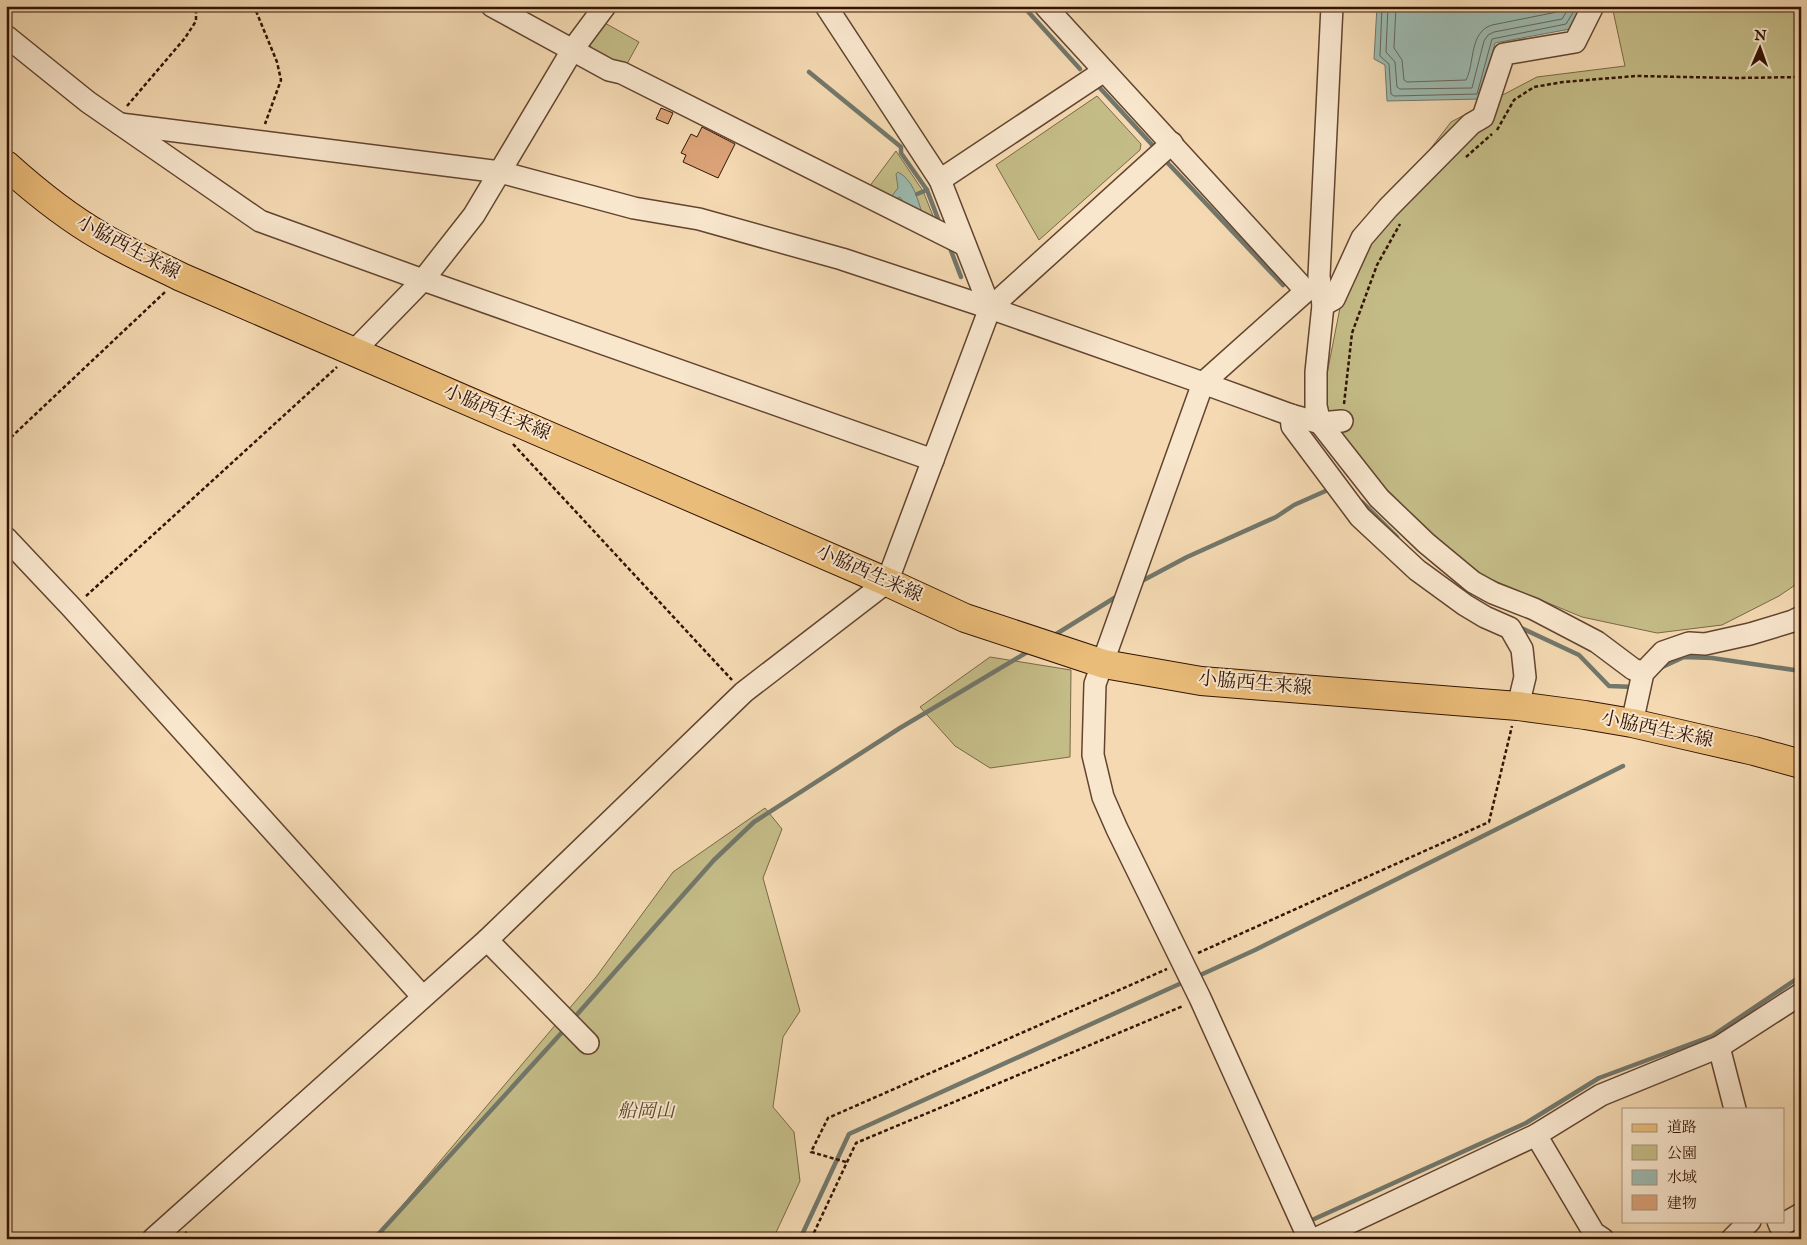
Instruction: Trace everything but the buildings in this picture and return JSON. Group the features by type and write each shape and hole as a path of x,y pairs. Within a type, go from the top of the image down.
{"main road":[{"name":"小脇西生来線","path":"6,165 68,216 102,238 181,277 887,582 965,618 1104,664 1201,681 1518,706 1585,714 1754,751 1801,764"}],"street":[{"path":"492,6 610,70 622,72 965,245"},
{"path":"354,351 423,280 474,215 573,49 605,6"},
{"path":"826,6 940,180 990,308"},
{"path":"1045,6 1306,291 1323,305"},
{"path":"1332,6 1319,276 1323,305 1316,372 1316,406 1320,423 1379,498 1426,543 1473,582 1493,593 1534,609 1597,642 1633,669 1643,673"},
{"path":"1323,305 1334,299 1362,238 1368,230 1471,124 1484,118 1504,54 1574,42 1593,6"},
{"path":"6,36 88,102 260,221 933,460"},
{"path":"940,180 1104,71"},
{"path":"117,122 500,172 634,208 699,219 842,260 990,308 1291,416 1320,423 1342,421"},
{"path":"153,1239 422,996 487,940 744,692 887,582 990,308 1172,143"},
{"path":"1306,291 1203,383 1104,664 1095,684 1093,755 1103,797 1117,829 1188,959 1200,998 1309,1239"},
{"path":"1291,416 1292,426 1360,517 1417,570 1457,600 1485,617 1510,628 1522,649 1525,677 1518,706"},
{"path":"6,538 72,608 422,996"},
{"path":"1632,723 1643,673 1663,652 1689,643 1705,644 1750,634 1794,622 1801,617"},
{"path":"487,940 588,1043"},
{"path":"1315,1239 1536,1135 1601,1095 1719,1048 1801,994"},
{"path":"1719,1048 1735,1108"},
{"path":"1536,1135 1594,1233 1603,1239"},
{"path":"1732,1239 1749,1222"}],"path":[{"path":"117,122 185,38 196,21 196,6"},
{"path":"246,6 256,11 277,62 281,80 259,142"},
{"path":"256,11 263,6"},
{"path":"1462,160 1499,128 1514,100 1534,87 1562,82 1636,76 1801,77"},
{"path":"1342,421 1352,333 1377,265 1404,218"},
{"path":"6,442 181,277"},
{"path":"72,608 354,351"},
{"path":"512,442 744,692"},
{"path":"846,1162 811,1152 828,1118 1188,959 1489,822 1518,706"},
{"path":"811,1239 856,1143 1200,998"}],"green space":[{"path":"1612,6 1801,6 1801,581 1779,596 1722,625 1657,633 1582,617 1483,576 1334,451 1324,389 1351,252 1451,122 1537,77 1625,66"},
{"path":"594,17 639,42 622,73 587,53 591,46 580,41"},
{"path":"1097,96 1141,144 1140,150 1039,240 996,165"},
{"path":"896,151 923,191 938,228 866,191"},
{"path":"990,657 1071,670 1070,757 990,768 955,746 920,707"},
{"name":"船岡山","path":"765,808 782,829 763,878 800,1011 783,1037 773,1107 794,1132 800,1181 773,1239 374,1239 596,977 673,872"}],"water":[{"path":"1377,6 1582,6 1570,29 1495,43 1482,99 1387,101 1385,65 1374,59"},
{"path":"898,172 911,184 922,213 913,207 901,205 902,200 900,197 894,200 891,197 898,188 896,174"}],"waterway":[{"path":"1023,6 1080,69"},
{"path":"809,72 901,147 901,153 927,190 940,224"},
{"path":"1094,87 1099,87 1156,149"},
{"path":"1164,159 1283,285"},
{"path":"917,194 927,190"},
{"path":"948,247 961,277"},
{"path":"1140,582 1187,557 1276,517 1294,505 1330,489"},
{"path":"1362,502 1397,537"},
{"path":"1053,636 1119,595"},
{"path":"1517,626 1579,655 1609,686 1635,687"},
{"path":"573,1019 714,860 754,822 900,728 1029,651"},
{"path":"1660,668 1684,657 1712,658 1801,671"},
{"path":"1196,977 1255,950 1623,766"},
{"path":"1312,1220 1526,1123 1599,1078 1712,1036 1801,976"},
{"path":"800,1239 849,1134 1186,981"},
{"path":"374,1239 565,1029"}]}
